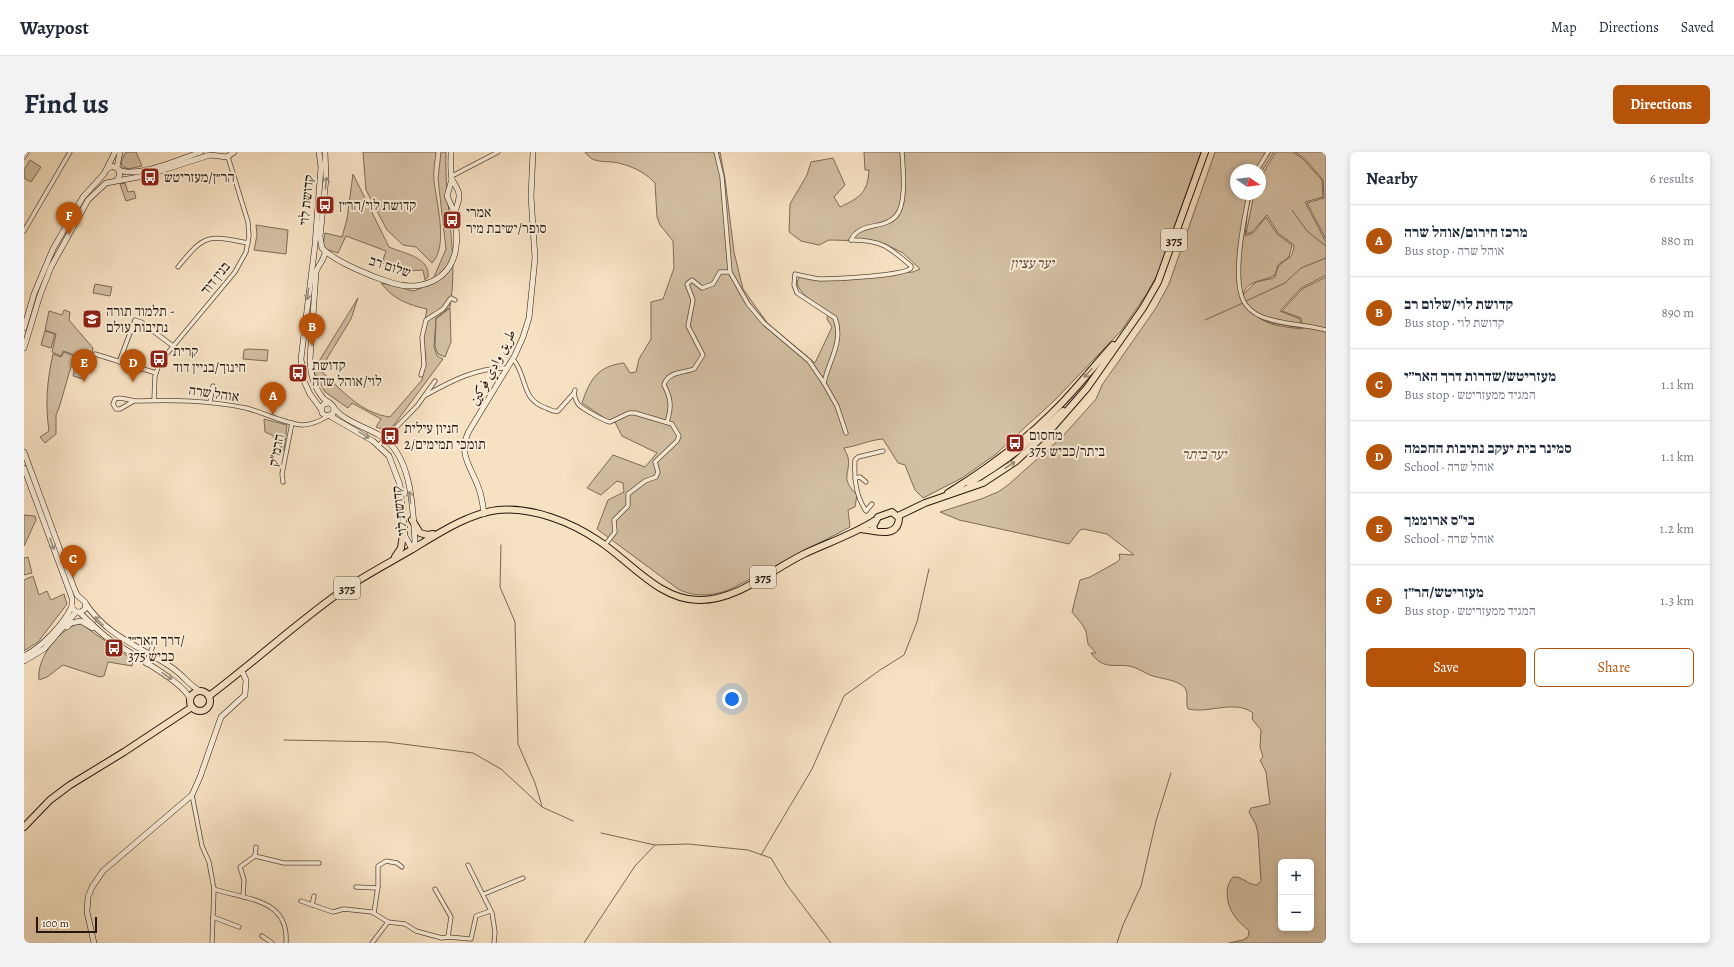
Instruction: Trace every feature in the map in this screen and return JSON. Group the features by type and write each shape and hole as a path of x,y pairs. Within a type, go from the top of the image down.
{"main road":[{"name":"375","path":"209,696 337,595 371,572 439,532 496,510 513,509 551,518 576,527 605,545 661,588 679,597 700,600 728,595 802,556 862,529 886,513 892,512 898,516 950,494 989,472 1027,444 1087,388 1147,302 1164,270 1205,152"},
{"path":"937,499 987,467 1021,441 1047,418 1133,323"},
{"path":"862,529 875,531 882,534 895,528 898,523 898,516"},
{"path":"412,520 420,533 427,535 439,532"},
{"path":"874,522 873,526 875,531"},
{"path":"390,561 401,548 404,527"},
{"path":"200,691 209,696 209,706 204,710 197,711 192,707 190,700 194,693 200,691"},
{"path":"24,827 50,800 63,790 192,707"}],"street":[{"path":"24,157 27,152"},
{"path":"24,231 70,152"},
{"path":"110,182 106,178 105,171 115,152"},
{"path":"116,181 120,175 117,168 120,152"},
{"path":"24,328 36,288 53,249 83,197 110,166 126,172 143,170 201,152"},
{"path":"24,348 40,295 58,252 88,200 102,184 144,176 218,154 228,157 234,152"},
{"name":"קדושת לוי","path":"319,152 321,166 314,253 301,366 306,387 321,410"},
{"name":"קדושת לוי","path":"324,251 320,241 326,178 325,152"},
{"path":"451,152 452,177 449,190 446,194 452,202 458,199 458,191 452,177"},
{"path":"452,177 498,152"},
{"name":"طريق وادي فوکين","path":"484,514 480,490 464,456 464,445 469,431 513,359 526,327 532,295 536,246 532,196 533,152"},
{"path":"716,152 722,177 730,272 748,304 764,323 809,361 837,406 846,433"},
{"path":"824,383 830,362 838,344 836,322 834,318 797,293 794,286 795,274 818,279 888,275 908,271 911,266 888,246 864,240 851,240 858,230 888,222 896,216 901,207 904,182 902,152"},
{"path":"1260,164 1268,152"},
{"name":"בנין דוד","path":"154,400 156,373 160,362 235,272 245,256 249,229 228,157"},
{"path":"449,190 452,189 458,191"},
{"name":"שלום רב","path":"324,251 338,260 399,285 412,287 428,284 443,274 454,258 457,242 455,216 458,199"},
{"name":"שלום רב","path":"449,200 455,216"},
{"path":"1248,200 1242,236 1239,274 1240,292 1246,305 1254,313 1272,320 1326,330"},
{"path":"178,267 195,246 205,239 215,237 248,243"},
{"path":"314,253 318,248 324,251 323,259 316,272 310,368 317,389 322,398 334,408 334,413 329,416 321,410"},
{"name":"שלום רב","path":"314,253 316,259 338,260"},
{"path":"667,422 670,397 664,384 665,381 677,372 694,369 703,356 688,326 692,300 687,284 692,280 702,288 713,284 720,272 730,272"},
{"path":"422,375 424,365 422,337 426,320 443,309 451,298 455,300"},
{"path":"119,362 135,320 141,322 173,346"},
{"path":"95,354 156,373"},
{"path":"513,359 520,368 531,400 540,406 554,412 558,411 574,392 576,400 580,405 608,422 629,413 635,413 672,424 677,430 679,436 677,441 655,462 658,472 656,477 645,481 628,494 628,506 614,520 615,532 605,545"},
{"path":"426,395 449,382 473,374 495,368 508,368"},
{"path":"379,445 386,440 426,395 434,381"},
{"path":"210,402 213,386"},
{"name":"אוהל שרה","path":"134,401 120,409 116,409 113,404 113,401 118,398 134,401 177,399 210,402 251,410 292,423 305,425 329,416"},
{"path":"313,423 323,405 329,403"},
{"name":"קדושת לוי","path":"329,416 379,445 389,456 398,477 402,494 404,527 408,544 412,549 415,542 410,493 406,474 396,451 386,440 341,415 334,408"},
{"name":"הרמ\"ק","path":"283,482 282,474 292,423"},
{"path":"872,504 866,512 862,506 855,478 855,460 858,457 883,451"},
{"path":"24,452 74,588 82,599 96,618 110,631 178,672 200,691"},
{"path":"24,468 72,598 72,605 102,634"},
{"path":"855,478 860,477 866,482"},
{"path":"24,656 35,650 48,637 76,599 82,599"},
{"path":"24,661 38,654 78,612 85,609 86,604"},
{"path":"55,637 71,623 81,621 175,682 189,696 190,700"},
{"path":"146,664 151,655 156,638"},
{"path":"94,943 87,912 88,897 92,887 103,871 192,795 200,778 221,717 245,694 246,680 242,671"},
{"path":"192,795 202,846 209,862 214,889 212,943"},
{"path":"255,856 256,847"},
{"path":"243,897 244,878 240,872 240,866 255,856 284,862 319,863"},
{"path":"374,913 378,888 378,868 381,863 386,861 393,862 402,867"},
{"path":"468,865 484,894 494,920 494,943"},
{"path":"484,894 523,878"},
{"path":"356,887 378,888"},
{"path":"435,888 451,917 448,937"},
{"path":"214,889 264,904 277,911 285,928 286,943"},
{"path":"312,905 314,896"},
{"path":"302,901 333,912 342,910 374,913 388,922 405,924 416,932 442,938 448,937 471,939 476,916 490,911"},
{"path":"340,905 342,910"},
{"path":"214,917 239,927"},
{"path":"372,943 388,922"},
{"path":"262,936 272,943"},
{"path":"441,943 442,938"}],"green space":[{"path":"126,152 136,152 142,166 128,169 122,166 121,161"},
{"path":"363,152 436,152 434,177 441,235 440,246 432,263 416,247 403,245 387,230 366,190"},
{"path":"441,152 446,152 447,191 453,268 450,307 436,318 434,347 437,356 443,359 394,425 387,429 381,429 376,427 381,419 352,403 348,408 325,392 313,371 358,298 351,319 320,370 360,406 379,415 390,417 422,380 426,358 422,337 427,309 413,306 401,300 386,289 381,283 414,291 428,285 434,277 446,249 438,179"},
{"name":"יער עציון","path":"585,152 720,152 725,179 734,252 743,289 768,324 815,363 832,327 827,319 828,312 800,290 798,280 802,275 828,279 913,272 920,269 903,253 885,244 871,241 829,240 819,245 801,241 789,232 790,204 807,175 811,162 833,158 845,185 834,197 840,207 852,201 861,194 867,184 869,170 865,170 864,152 1201,152 1158,273 1146,295 1121,331 1055,400 996,454 962,478 923,498 915,490 905,465 898,463 883,439 844,448 849,463 847,476 848,484 857,495 855,507 848,510 850,527 733,588 719,593 699,595 678,589 597,529 608,500 624,492 623,483 617,481 601,495 587,488 613,455 645,467 657,453 622,436 615,422 612,423 582,403 588,387 596,375 601,371 608,367 624,363 630,373 636,372 639,359 651,339 651,302 663,299 674,268 673,241 660,225 657,217 655,183 644,174 627,165 597,161"},
{"name":"יער ביתר","path":"1215,152 1274,152 1266,165 1230,164 1230,200 1250,200 1245,236 1253,233 1266,217 1277,234 1292,245 1289,257 1278,265 1275,275 1256,282 1274,278 1278,267 1291,256 1294,245 1278,233 1267,215 1252,232 1246,234 1253,200 1266,200 1266,168 1276,152 1293,152 1303,159 1322,180 1323,197 1305,202 1326,242 1326,275 1301,288 1280,311 1300,319 1301,328 1271,323 1260,318 1246,306 1259,318 1272,324 1303,329 1301,318 1282,311 1302,289 1326,277 1326,943 1229,943 1243,940 1248,937 1249,931 1237,920 1228,903 1227,892 1230,881 1233,877 1236,877 1251,884 1257,885 1261,881 1258,834 1256,825 1249,812 1251,808 1270,804 1266,772 1260,760 1263,757 1260,747 1261,730 1252,719 1253,713 1246,709 1230,707 1205,710 1188,709 1186,690 1182,685 1150,675 1129,666 1107,665 1101,663 1091,653 1096,653 1088,644 1086,631 1082,624 1072,612 1080,580 1090,577 1117,562 1120,559 1119,554 1134,555 1107,534 1083,529 1080,530 1069,544 959,520 940,512 981,499 998,492 1008,485 1062,437 1096,399 1102,385 1156,308 1169,284","holes":["1256,282 1243,295 1248,286"]},
{"path":"1295,152 1326,152 1326,239 1307,203 1324,198 1323,180 1304,158"},
{"path":"30,160 41,167 31,182 24,178 24,170"},
{"path":"353,174 389,247 420,260 428,270 428,277 425,280 423,270 407,271 382,263 386,251 346,236 338,253 325,249 323,245 325,233 342,237 347,219"},
{"path":"125,183 128,192 134,191 136,198 126,201 120,184"},
{"path":"256,225 288,230 286,254 254,250 257,235"},
{"path":"95,284 112,287 110,296 93,293"},
{"path":"450,308 451,342 445,357 438,354 435,347 436,319"},
{"path":"64,310 70,312 69,320 93,348 91,360 63,351 61,356 52,352 56,334 45,330 49,311 62,315"},
{"path":"45,331 55,334 51,348 41,345"},
{"path":"244,350 268,350 267,361 243,359"},
{"path":"64,352 74,356 56,415 56,434 45,443 40,437 49,431 47,392 53,354 61,357"},
{"path":"77,359 87,362 83,379 73,376"},
{"path":"264,419 287,425 284,451 272,435 265,432"},
{"path":"24,515 35,516 36,520 24,546"},
{"path":"28,557 32,573 24,575 24,558"},
{"path":"33,576 39,595 47,591 51,600 64,594 67,604 38,642 24,651 24,580"},
{"path":"77,624 81,624 133,660 132,666 108,662 104,676 100,677 63,665 47,677 39,680 41,663 50,647 63,633"}],"waterway":[{"path":"1292,210 1307,231 1326,246"},
{"path":"1246,301 1285,283 1301,268 1326,258"},
{"path":"1205,320 1243,303"},
{"path":"501,545 500,587 515,622 518,744 535,783 542,806"},
{"path":"761,855 812,769 844,696 904,655 917,622 929,569"},
{"path":"284,740 387,742 473,753 501,769 542,807 573,821"},
{"path":"1117,943 1123,925 1141,886 1156,821 1171,773"},
{"path":"601,833 655,845 688,844 748,850 771,858 787,885 831,943"},
{"path":"584,943 635,866 655,845"}],"place":[{"name":"הר״ן/מעזריטש","path":"150,177"},
{"name":"קדושת לוי/הר״ן","path":"325,205"},
{"name":"אמרי סופר/ישיבת מיר","path":"452,220"},
{"name":"מעזריטש/הר״ן","path":"69,235"},
{"name":"תלמוד תורה - נתיבות עולם","path":"92,319"},
{"name":"קדושת לוי/שלום רב","path":"312,346"},
{"name":"קרית חינוך/בניין דוד","path":"159,359"},
{"name":"קדושת לוי/אוהל שרה","path":"298,373"},
{"name":"בי\"ס ארוממך","path":"84,382"},
{"name":"סמינר בית יעקב נתיבות החכמה","path":"133,382"},
{"name":"מרכז חירום/אוהל שרה","path":"273,415"},
{"name":"חניון עילית 2/תומכי תמימים","path":"390,436"},
{"name":"מחסום ביתר/כביש 375","path":"1015,443"},
{"name":"מעזריטש/שדרות דרך האר״י","path":"73,578"},
{"name":"דרך האר״י/ כביש 375","path":"114,648"}]}
